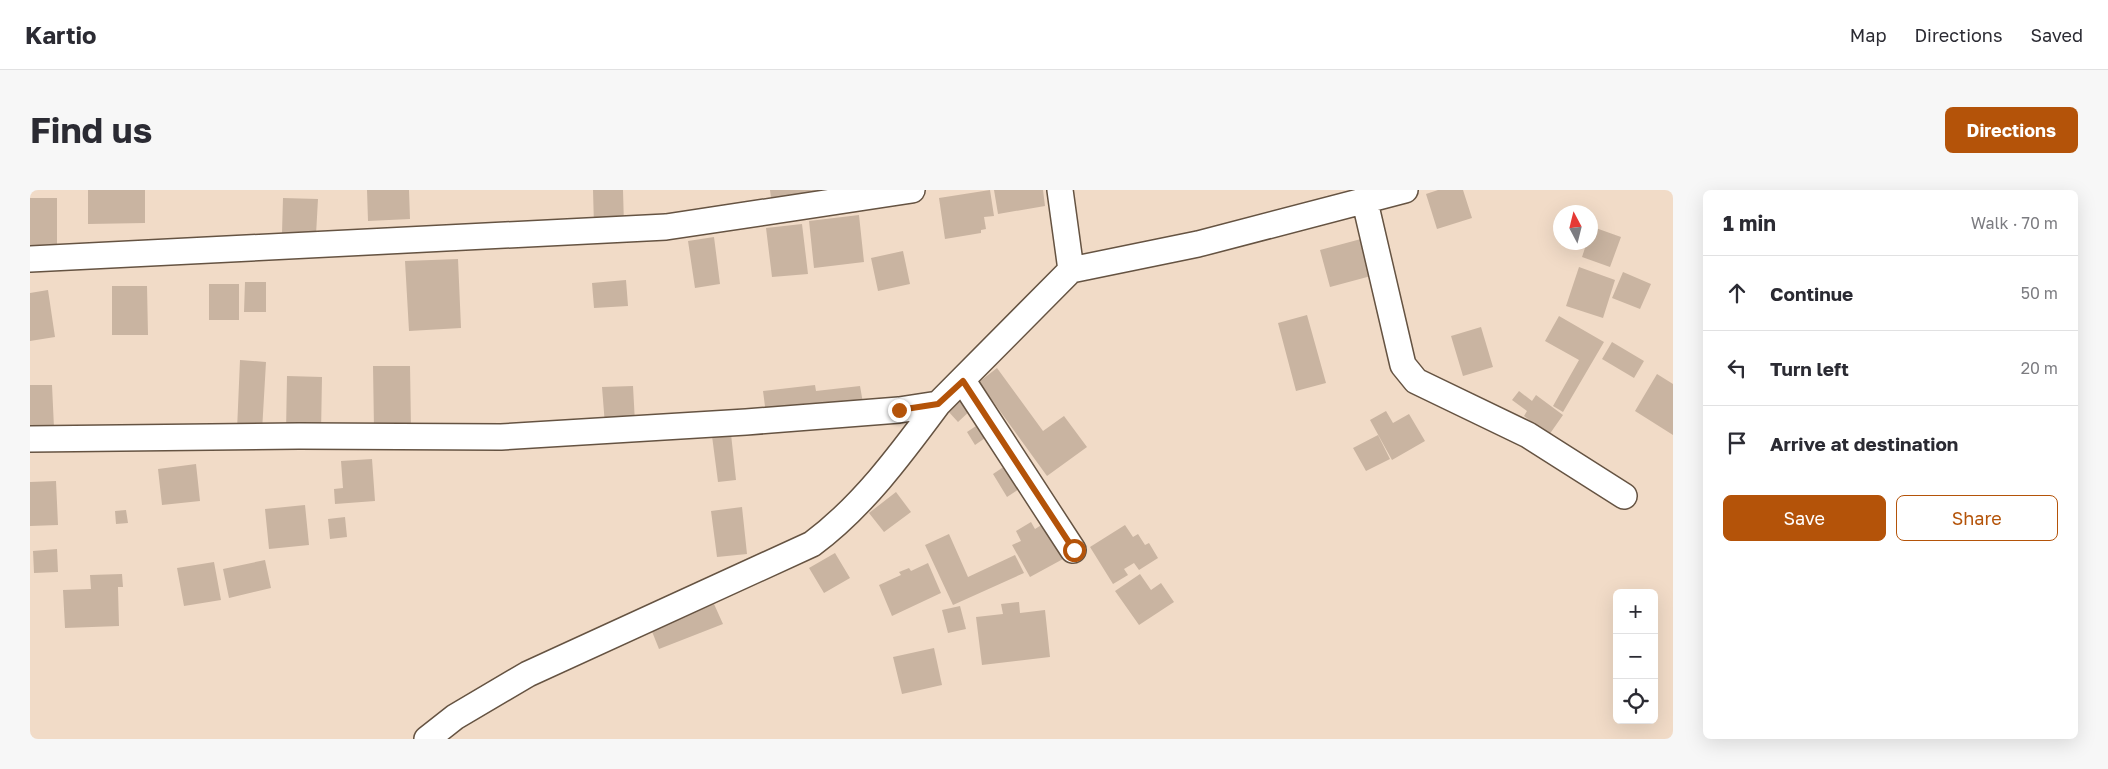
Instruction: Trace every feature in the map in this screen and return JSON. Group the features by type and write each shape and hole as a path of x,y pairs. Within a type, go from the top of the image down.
{"street":[{"path":"30,259 666,226 871,198 912,190"},
{"path":"1060,190 1072,270"},
{"path":"428,739 455,717 528,674 812,544 835,527 900,456 938,404 1072,270 1198,244 1365,202 1405,190"},
{"path":"1365,202 1403,365 1416,381 1528,435 1624,496"},
{"path":"963,381 1074,550"},
{"path":"30,439 501,436 746,422 899,410 938,404"}],"building":[{"path":"88,190 145,190 145,223 88,224"},
{"path":"367,190 409,190 410,219 368,221"},
{"path":"593,190 623,190 624,226 594,227"},
{"path":"770,190 818,190 819,202 772,206"},
{"path":"990,190 994,216 984,217 986,229 981,230 981,233 945,239 939,198"},
{"path":"994,190 1043,190 1045,206 998,214"},
{"path":"1438,190 1463,190 1472,218 1437,229 1426,194"},
{"path":"30,198 57,198 57,249 30,249"},
{"path":"283,198 318,199 316,235 282,233"},
{"path":"859,215 864,262 814,268 809,221"},
{"path":"802,224 808,274 772,277 766,228"},
{"path":"1598,229 1621,237 1610,267 1582,257 1584,250 1598,250"},
{"path":"714,237 720,284 695,288 688,241"},
{"path":"1361,239 1371,276 1330,287 1320,250"},
{"path":"903,251 910,284 878,291 871,258"},
{"path":"458,259 461,328 409,331 405,261"},
{"path":"1579,267 1615,280 1603,318 1566,306"},
{"path":"1623,272 1651,284 1640,309 1612,298"},
{"path":"626,280 628,306 594,308 592,283"},
{"path":"245,282 266,282 266,312 244,312"},
{"path":"209,284 239,284 239,320 209,320"},
{"path":"112,286 147,286 148,335 112,335"},
{"path":"48,290 55,337 30,341 30,293"},
{"path":"1307,315 1326,383 1296,391 1278,323"},
{"path":"1559,316 1604,342 1563,412 1553,406 1579,360 1545,341"},
{"path":"1481,327 1493,367 1463,376 1451,336"},
{"path":"1612,342 1644,361 1634,378 1602,359"},
{"path":"240,360 266,362 262,431 237,430"},
{"path":"373,366 410,366 411,429 374,429"},
{"path":"997,368 1043,431 1064,416 1087,447 1047,476 979,382"},
{"path":"1657,374 1673,384 1673,435 1635,411"},
{"path":"287,376 322,377 321,433 286,432"},
{"path":"30,385 52,385 54,428 30,428"},
{"path":"815,385 816,391 860,386 863,403 766,414 763,391"},
{"path":"633,386 635,423 605,425 602,387"},
{"path":"1519,391 1532,401 1536,395 1563,415 1549,435 1524,416 1527,411 1512,400"},
{"path":"960,397 972,409 958,422 947,410"},
{"path":"1386,411 1393,423 1409,414 1425,441 1392,460 1370,420"},
{"path":"979,424 988,436 975,445 967,432"},
{"path":"731,434 736,480 718,482 712,436"},
{"path":"1378,435 1390,459 1366,471 1353,448"},
{"path":"372,459 375,501 335,504 334,489 343,488 341,461"},
{"path":"196,464 200,501 162,505 158,469"},
{"path":"1008,464 1022,487 1007,497 993,474"},
{"path":"56,481 58,525 30,526 30,482"},
{"path":"896,492 911,512 884,532 869,513"},
{"path":"305,505 309,545 269,549 265,509"},
{"path":"742,507 747,554 717,557 711,511"},
{"path":"126,510 128,523 116,524 115,511"},
{"path":"345,517 347,537 330,539 328,519"},
{"path":"1031,522 1035,529 1043,524 1063,559 1030,577 1012,545 1021,541 1016,531"},
{"path":"1125,525 1133,537 1138,534 1145,545 1149,543 1158,558 1139,570 1134,563 1124,569 1128,575 1113,584 1090,547"},
{"path":"949,534 968,577 1015,555 1024,573 953,605 925,545"},
{"path":"57,549 58,572 34,573 33,551"},
{"path":"835,553 850,578 824,593 809,568"},
{"path":"265,560 271,588 229,598 223,569"},
{"path":"214,562 221,600 184,606 177,568"},
{"path":"928,563 941,593 892,616 879,585 901,575 899,572 909,568 911,571"},
{"path":"122,574 123,587 118,587 119,626 65,628 63,590 91,589 90,575"},
{"path":"1140,574 1151,590 1161,583 1174,602 1139,625 1115,591"},
{"path":"1019,602 1020,613 1045,610 1050,657 982,665 976,617 1003,614 1001,604"},
{"path":"714,604 723,624 659,649 651,629"},
{"path":"960,606 966,629 948,633 942,610"},
{"path":"934,648 942,685 902,694 893,657"}],"route":[{"path":"899,410 938,404 963,381 1074,550"}]}
